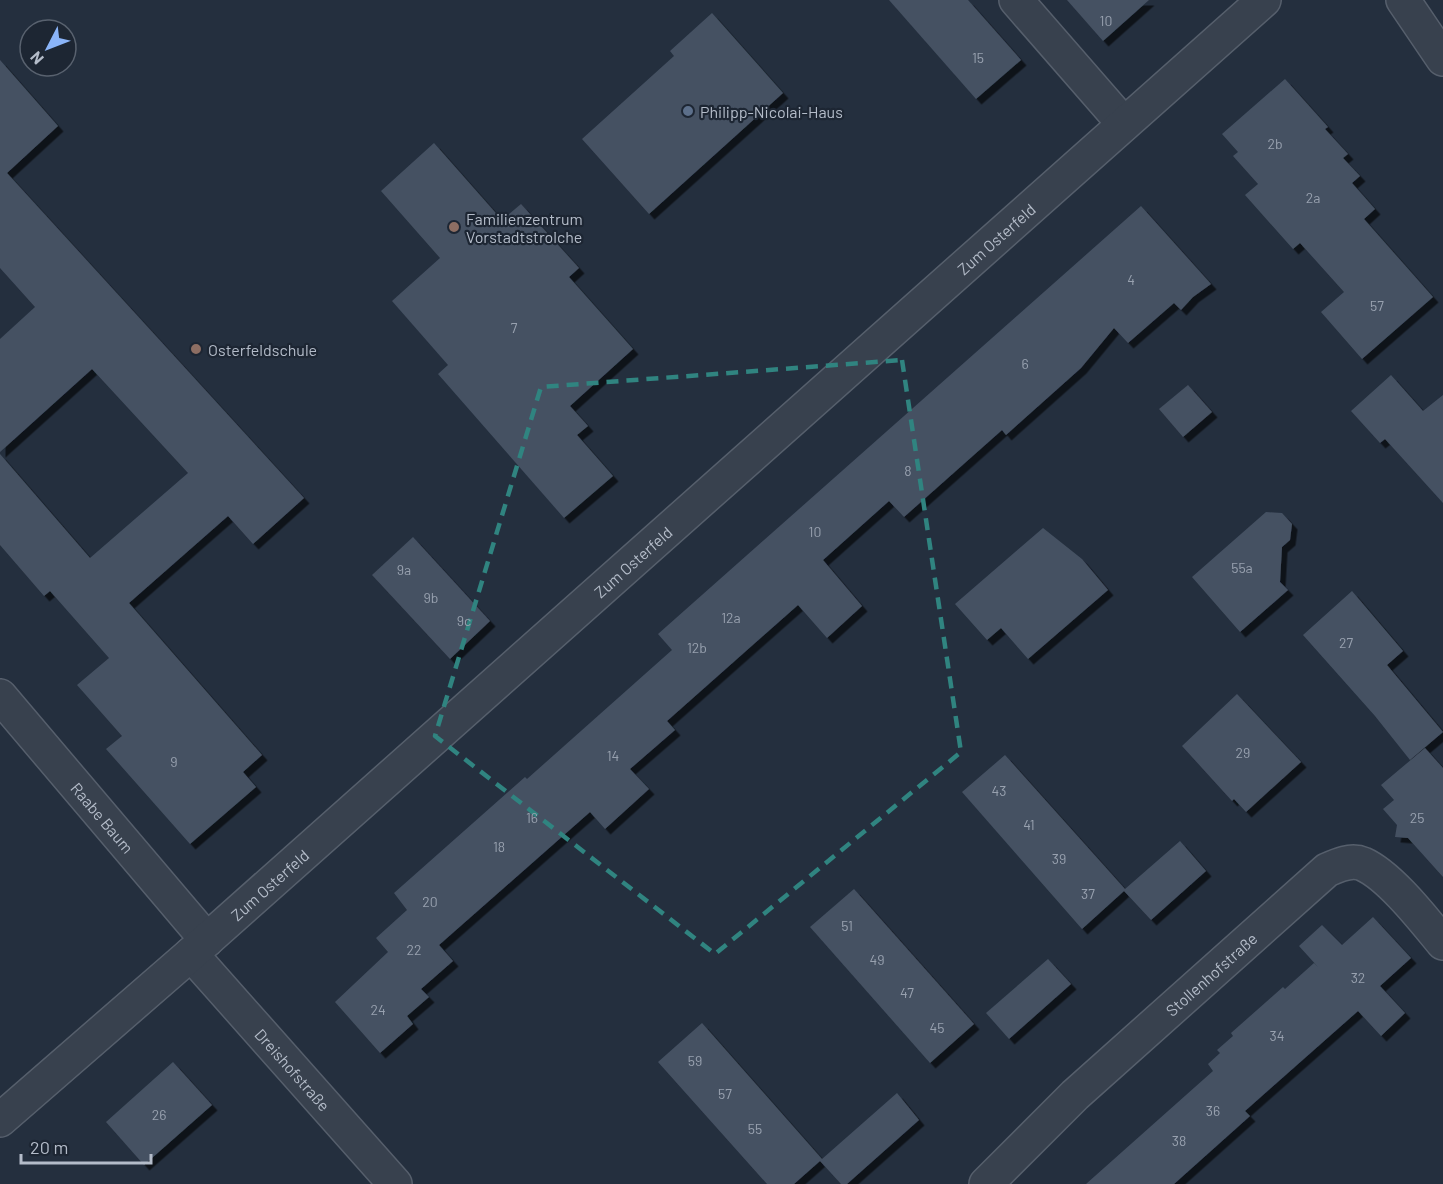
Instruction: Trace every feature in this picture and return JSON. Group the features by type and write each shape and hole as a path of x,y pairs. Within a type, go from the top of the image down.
{"street":[{"path":"1016,0 1124,124"},
{"name":"Zum Osterfeld","path":"0,1120 199,947 1264,0"},
{"path":"1403,0 1443,59"},
{"name":"Raabe Baum","path":"0,696 199,947"},
{"name":"Stollenhofstraße","path":"986,1184 1075,1095 1327,870 1344,862 1362,864 1386,881 1409,903 1443,943"},
{"name":"Dreishofstraße","path":"199,947 395,1184"}],"highlighted area":[{"path":"902,360 961,752 715,954 435,736 541,387"}],"building":[{"path":"889,0 968,0 1021,60 976,99"},
{"path":"1067,0 1149,0 1103,41"},
{"name":"Philipp-Nicolai-Haus","path":"712,13 783,93 649,214 582,139 674,56 670,51"},
{"path":"0,60 58,126 7,173 304,498 253,544 228,516 129,603 262,755 243,772 256,787 190,844 106,749 122,736 77,685 109,658 50,591 44,596 0,545 0,454 90,558 188,473 92,369 0,452 0,339 35,307 0,268"},
{"path":"1285,79 1328,127 1325,129 1348,154 1343,158 1360,176 1352,183 1375,209 1364,219 1433,297 1362,359 1321,312 1344,292 1300,243 1293,249 1245,195 1258,184 1233,156 1238,152 1222,134"},
{"path":"434,143 502,220 521,204 579,268 569,277 633,349 570,406 588,426 577,435 613,476 564,518 438,374 448,365 392,301 440,258 381,191"},
{"path":"1141,206 1211,284 1193,297 1181,310 1174,303 1128,343 1114,328 1081,368 1006,435 1002,430 904,517 889,501 823,560 862,606 827,638 798,605 667,721 675,730 630,769 649,789 605,829 590,812 439,945 453,961 421,989 429,997 407,1016 413,1024 380,1053 335,1002 388,952 376,938 407,910 394,893 672,650 658,634"},
{"path":"1391,375 1423,411 1443,395 1443,503 1385,439 1380,443 1351,411"},
{"path":"1188,385 1212,412 1183,437 1159,409"},
{"path":"1266,512 1282,513 1292,524 1290,540 1282,547 1280,582 1288,590 1240,632 1192,577"},
{"path":"1043,528 1082,559 1108,590 1028,659 1001,628 987,640 955,604"},
{"path":"413,537 490,621 450,659 372,575"},
{"path":"1352,591 1403,651 1387,665 1443,732 1410,760 1375,716 1303,635"},
{"path":"1237,694 1301,762 1246,812 1234,799 1232,801 1182,746"},
{"path":"1425,748 1443,768 1443,877 1408,838 1395,837 1397,825 1383,809 1394,800 1381,785"},
{"path":"1005,755 1125,889 1180,841 1206,871 1151,920 1124,891 1082,929 962,792"},
{"path":"854,889 974,1024 930,1063 810,927"},
{"path":"1373,917 1411,958 1380,986 1405,1013 1381,1036 1358,1011 1245,1111 1250,1116 1174,1184 1086,1184 1213,1071 1208,1064 1220,1053 1217,1050 1233,1036 1231,1033 1314,963 1318,967 1299,946 1322,925 1342,945"},
{"path":"1048,959 1071,984 1009,1039 986,1013"},
{"path":"702,1023 822,1159 897,1093 919,1120 847,1184 841,1184 820,1161 794,1184 767,1184 658,1062"},
{"path":"173,1062 212,1105 144,1165 106,1122"}],"place":[{"name":"Philipp-Nicolai-Haus","path":"688,111"},
{"name":"Familienzentrum Vorstadtstrolche","path":"454,227"},
{"name":"Osterfeldschule","path":"196,349"}]}
